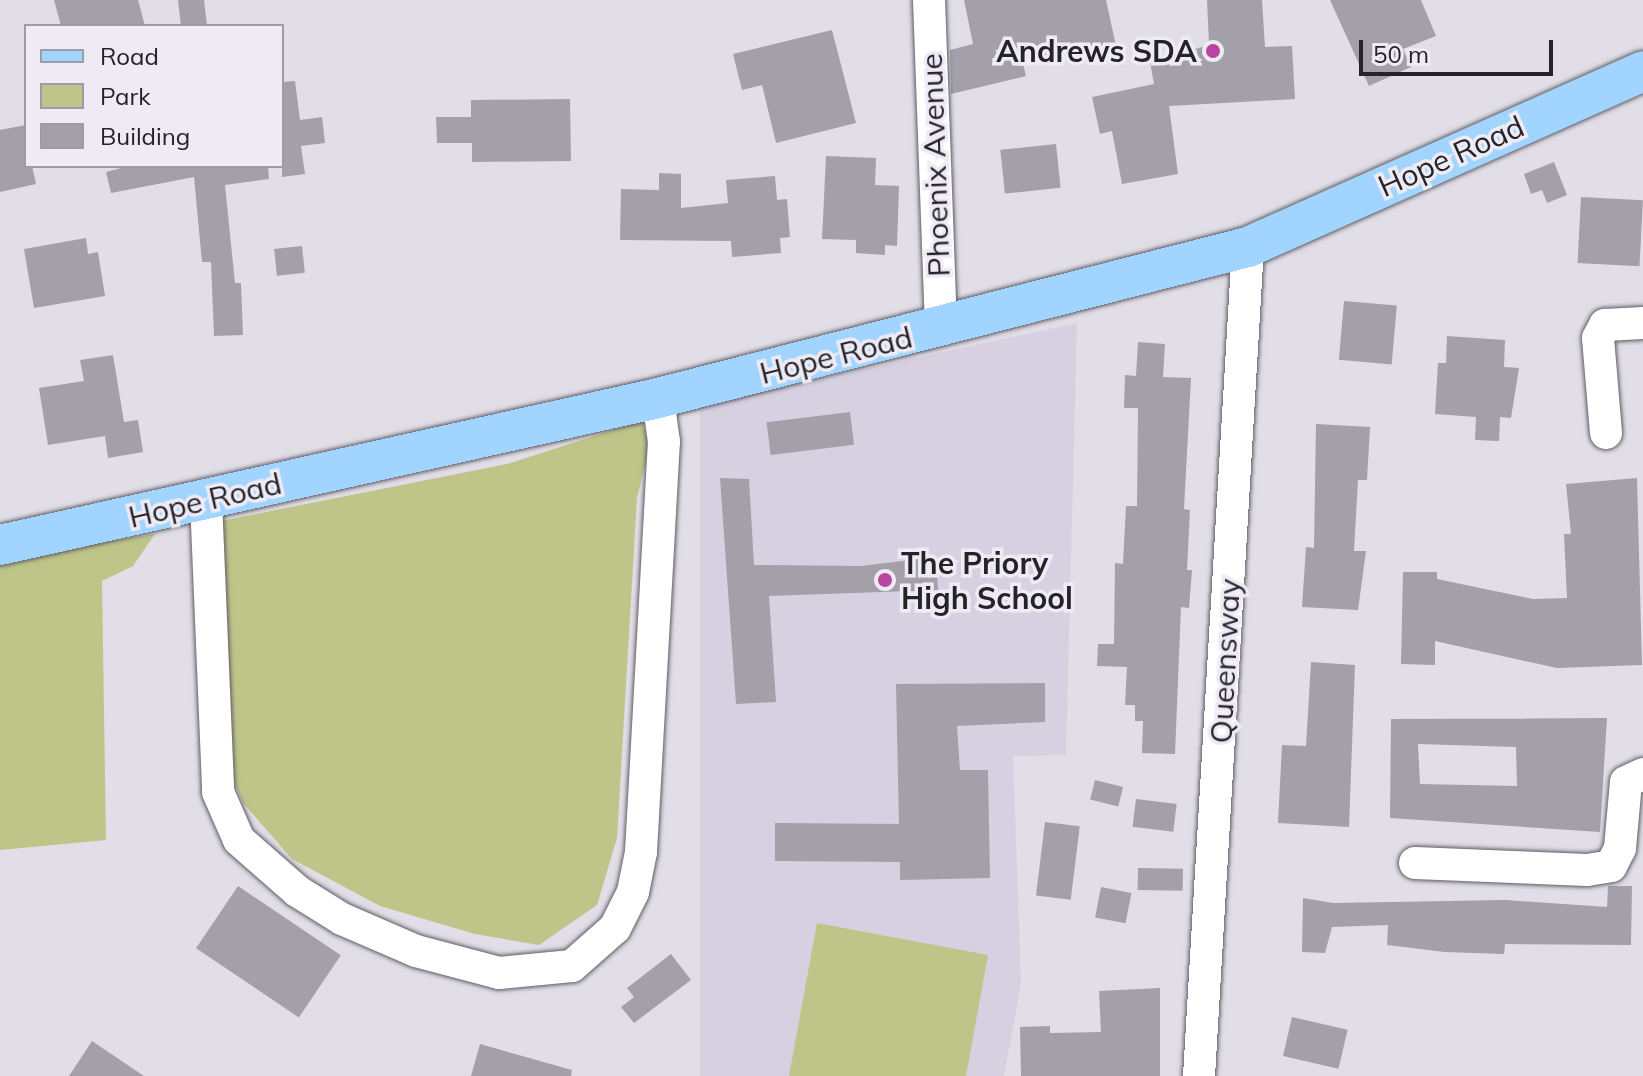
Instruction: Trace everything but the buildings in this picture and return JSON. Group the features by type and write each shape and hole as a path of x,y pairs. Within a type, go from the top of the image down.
{"main road":[{"name":"Hope Road","path":"0,545 658,398 941,329 1248,247 1643,71"}],"street":[{"name":"Phoenix Avenue","path":"929,0 941,329"},
{"name":"Queensway","path":"1199,1076 1248,247"},
{"path":"1606,433 1598,338 1605,325 1643,323"},
{"path":"206,500 218,792 239,840 331,912 416,951 499,973 572,966 615,928 633,892 641,852 664,442 658,398"},
{"path":"1415,863 1587,870 1611,866 1620,848 1626,782 1643,774"}],"shaded area":[{"name":"The Priory High School","path":"1077,323 1066,755 1013,756 1021,983 1004,1076 700,1076 700,405"}],"green space":[{"path":"641,421 650,444 637,498 617,838 597,905 539,945 475,934 380,906 292,859 243,803 225,759 216,522 507,464"},
{"path":"155,534 133,566 102,581 106,840 0,850 0,559"},
{"path":"817,923 988,955 966,1076 789,1076"}],"place":[{"name":"Andrews SDA","path":"1213,51"},
{"name":"The Priory High School","path":"885,580"}]}
